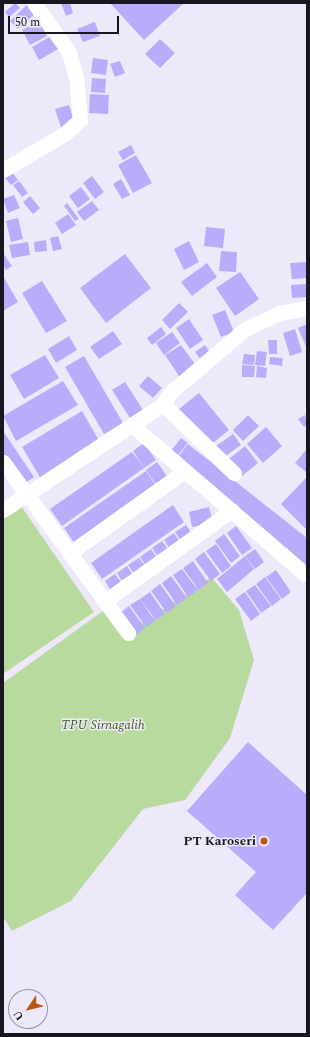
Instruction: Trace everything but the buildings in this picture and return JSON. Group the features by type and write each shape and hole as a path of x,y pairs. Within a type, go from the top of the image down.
{"street":[{"path":"3,170 64,134 80,120 77,82 69,52 34,3"},
{"path":"3,510 133,426 163,404 171,392 245,329 279,313 307,308"},
{"path":"163,404 234,473"},
{"path":"133,426 305,574"},
{"path":"3,462 71,552 128,633"},
{"path":"71,552 185,471"},
{"path":"105,601 232,510"}],"green space":[{"path":"21,506 94,612 3,674 3,518"},
{"name":"TPU Sirnagalih","path":"211,577 239,610 254,660 230,738 185,800 143,809 71,901 12,931 3,917 3,683 107,608 126,634"}],"place":[{"name":"PT Karoseri","path":"264,841"}]}
